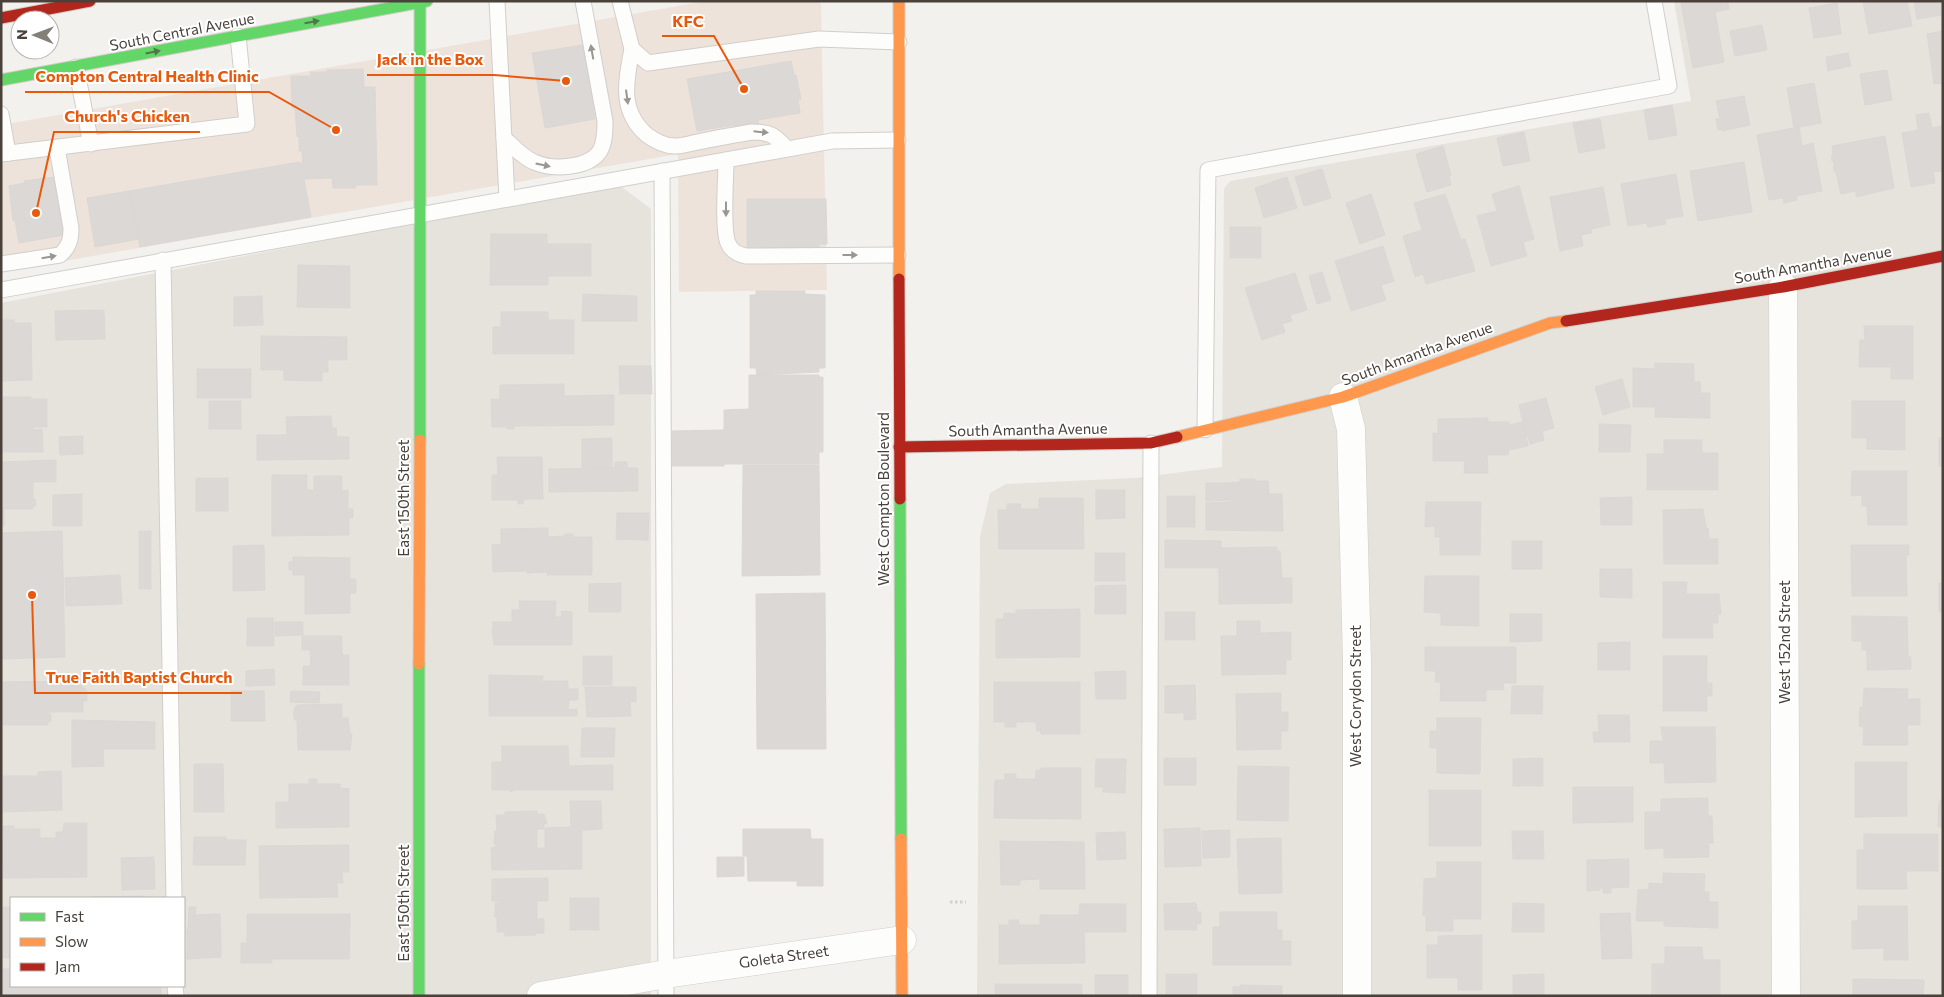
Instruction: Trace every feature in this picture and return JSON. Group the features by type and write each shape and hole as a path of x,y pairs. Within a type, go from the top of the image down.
{"street":[{"path":"1,18 90,1"},
{"name":"West Compton Boulevard","path":"899,1 898,255 902,996"},
{"name":"South Central Avenue","path":"1,80 422,2"},
{"name":"East 150th Street","path":"419,996 422,2"},
{"name":"South Amantha Avenue","path":"899,446 1151,444 1343,397 1550,323 1783,287 1943,256"},
{"name":"West 152nd Street","path":"1783,287 1786,996"},
{"name":"West Corydon Street","path":"1343,397 1351,429 1357,662 1357,996"},
{"name":"Goleta Street","path":"541,996 666,985 902,940"}],"lane":[{"path":"497,1 507,199"},
{"path":"504,138 525,157 542,165 562,166 582,163 594,157 600,150 605,132 605,121 583,1"},
{"path":"620,1 632,49 626,78 628,104 635,122 651,138 662,144 675,146 761,132 772,134 787,149"},
{"path":"1206,430 1208,170 1669,86 1654,1"},
{"path":"1,114 4,154 247,124 238,36"},
{"path":"632,49 648,63 819,38 899,42"},
{"path":"76,67 91,144"},
{"path":"1,290 832,141 898,140"},
{"path":"1,264 60,255 67,249 71,240 71,228 57,148"},
{"path":"726,160 726,236 732,250 738,254 746,256 898,255"},
{"path":"662,171 666,985"},
{"path":"163,260 174,897"},
{"path":"1149,996 1151,444"}],"path":[{"path":"950,902 966,902"}],"shaded area":[{"path":"706,1 819,1 821,4 827,290 679,292 678,154 1,272 1,125"},
{"path":"1674,1 1943,1 1943,996 977,996 980,537 990,493 1006,484 1135,478 1222,467 1224,189 1230,181 1691,101"},
{"path":"618,184 651,209 651,996 1,996 1,303"}],"building":[{"path":"1728,1 1729,9 1715,12 1724,62 1693,68 1681,3"},
{"path":"1907,1 1912,26 1869,34 1863,2"},
{"path":"1914,1 1942,1 1943,15 1917,19"},
{"path":"1837,3 1841,34 1814,38 1809,8"},
{"path":"1762,25 1767,50 1735,56 1730,31"},
{"path":"1943,31 1943,83 1934,84 1927,34"},
{"path":"583,45 585,58 591,57 600,105 593,106 595,119 545,128 532,53"},
{"path":"1848,53 1851,66 1828,71 1826,57"},
{"path":"791,61 801,99 798,99 800,113 758,120 759,125 736,129 735,125 697,131 687,79"},
{"path":"363,69 364,87 375,87 377,185 355,185 356,188 333,188 332,178 304,179 302,151 299,151 299,137 297,137 295,108 292,108 291,76 311,76 310,72 327,72 327,70"},
{"path":"1887,70 1892,100 1865,105 1860,74"},
{"path":"1814,83 1821,123 1794,128 1787,88"},
{"path":"1744,96 1750,125 1722,131 1722,129 1718,130 1716,119 1720,119 1716,101"},
{"path":"1672,105 1677,135 1649,140 1644,110"},
{"path":"1929,113 1932,128 1943,126 1943,171 1933,172 1935,183 1911,187 1902,133 1918,130 1916,115"},
{"path":"1600,119 1605,148 1579,153 1573,123"},
{"path":"1799,127 1802,146 1813,143 1822,191 1796,196 1797,200 1784,203 1783,198 1769,200 1757,135"},
{"path":"1524,132 1530,161 1503,166 1497,138"},
{"path":"1885,136 1894,188 1856,197 1856,191 1841,194 1836,172 1834,172 1834,161 1832,161 1831,156 1833,155 1832,146"},
{"path":"1443,146 1451,175 1449,176 1451,185 1427,192 1416,154"},
{"path":"299,162 304,165 304,179 311,217 140,247 129,191"},
{"path":"1744,162 1752,212 1698,221 1690,171"},
{"path":"1322,169 1331,198 1304,206 1295,177"},
{"path":"1676,174 1683,216 1665,219 1666,224 1648,227 1647,223 1628,226 1621,184"},
{"path":"54,177 64,235 19,243 15,220 13,221 9,186 25,183 24,181"},
{"path":"1287,177 1297,208 1264,218 1255,188"},
{"path":"1519,186 1534,239 1523,242 1527,256 1491,266 1477,216 1497,211 1492,194"},
{"path":"1603,187 1610,225 1591,229 1592,233 1581,235 1583,246 1560,251 1550,197"},
{"path":"129,191 139,239 95,247 87,198"},
{"path":"1371,194 1385,235 1360,244 1346,203"},
{"path":"1445,194 1461,240 1465,239 1475,271 1426,284 1423,274 1415,277 1403,236 1422,230 1414,203"},
{"path":"747,199 826,199 827,244 819,244 819,251 747,251"},
{"path":"1230,227 1261,227 1261,258 1230,258"},
{"path":"491,234 547,234 547,244 591,244 591,276 548,276 548,285 490,285"},
{"path":"1383,246 1394,281 1381,285 1386,300 1351,311 1335,261"},
{"path":"298,265 350,266 350,308 297,307"},
{"path":"1322,272 1331,300 1317,304 1309,276"},
{"path":"1295,273 1307,310 1290,315 1292,321 1282,324 1285,332 1262,340 1245,288"},
{"path":"756,291 805,291 805,294 825,295 825,368 819,368 819,372 757,375 756,368 750,368 750,295 756,295"},
{"path":"583,294 637,296 637,321 582,321"},
{"path":"262,296 263,325 234,326 234,297"},
{"path":"104,310 105,339 56,340 55,311"},
{"path":"501,312 548,312 548,320 574,320 574,354 493,354 493,327 501,327"},
{"path":"1,320 14,320 14,323 31,323 32,380 1,381"},
{"path":"1864,326 1913,326 1913,379 1891,379 1891,367 1859,367 1860,340 1865,340"},
{"path":"261,336 347,337 347,360 328,360 328,372 322,372 322,381 284,380 284,370 261,370"},
{"path":"1655,363 1694,364 1694,382 1700,382 1701,393 1710,393 1710,418 1655,417 1655,407 1633,407 1633,368 1655,369"},
{"path":"619,366 651,366 652,394 620,394"},
{"path":"197,369 251,369 251,398 197,398"},
{"path":"749,375 819,375 819,377 823,377 823,452 819,452 819,464 672,466 672,431 724,430 724,410 749,409"},
{"path":"1622,379 1630,407 1603,415 1595,387"},
{"path":"564,384 564,396 614,395 614,425 514,426 514,429 492,427 491,399 500,400 500,385"},
{"path":"1,397 47,399 47,427 33,427 33,430 42,429 43,452 1,452"},
{"path":"1546,398 1554,428 1542,431 1544,440 1530,444 1528,436 1526,436 1519,405"},
{"path":"209,401 241,401 241,429 209,429"},
{"path":"1852,401 1905,401 1905,450 1867,449 1867,438 1852,438"},
{"path":"331,416 332,428 336,428 337,437 349,437 349,459 257,460 257,435 287,435 286,417"},
{"path":"1488,418 1488,422 1509,422 1509,425 1523,422 1528,446 1509,450 1508,455 1487,455 1488,473 1464,473 1465,461 1433,461 1433,433 1438,434 1438,419"},
{"path":"1599,424 1631,425 1630,452 1599,452"},
{"path":"83,436 83,454 60,455 59,437"},
{"path":"612,438 612,468 582,467 582,439"},
{"path":"1939,438 1943,438 1943,466 1939,466"},
{"path":"1664,440 1702,440 1702,453 1718,453 1718,490 1647,490 1647,454 1664,454"},
{"path":"497,457 542,457 543,499 524,499 523,504 518,504 518,500 492,500 492,475 498,475"},
{"path":"56,460 56,482 33,482 33,500 35,499 36,506 33,506 33,509 4,509 4,526 1,526 1,462"},
{"path":"615,462 627,462 627,468 638,468 638,491 549,492 549,469 615,468"},
{"path":"743,465 819,465 820,575 742,576"},
{"path":"1852,471 1907,471 1907,525 1868,525 1867,506 1862,506 1862,495 1851,496"},
{"path":"272,475 307,475 307,490 314,490 314,476 342,476 342,491 348,490 348,509 353,509 353,518 349,518 349,535 272,536"},
{"path":"196,478 228,478 228,511 196,511"},
{"path":"1240,479 1268,481 1269,494 1282,494 1283,531 1206,530 1206,503 1231,502 1231,500 1206,501 1206,483 1240,482"},
{"path":"1096,490 1125,490 1125,518 1096,519"},
{"path":"82,494 82,526 53,526 53,495"},
{"path":"1167,496 1195,496 1195,527 1167,527"},
{"path":"1632,497 1632,525 1601,525 1600,498"},
{"path":"1039,498 1083,498 1084,549 999,549 998,510 1007,510 1007,504 1021,504 1020,509 1039,509"},
{"path":"1426,502 1481,502 1480,555 1440,555 1440,537 1435,537 1435,526 1425,527"},
{"path":"1703,509 1709,539 1718,539 1718,564 1664,564 1663,510"},
{"path":"617,513 649,513 648,540 616,539"},
{"path":"548,528 548,537 573,534 573,537 592,537 592,575 547,575 547,572 527,573 527,571 493,572 492,545 501,544 501,529"},
{"path":"62,531 65,657 1,659 1,533"},
{"path":"139,531 151,531 151,589 139,589"},
{"path":"1165,540 1221,541 1221,548 1277,547 1277,551 1280,551 1282,578 1292,578 1292,603 1219,604 1219,568 1165,568"},
{"path":"1512,541 1542,541 1542,569 1512,569"},
{"path":"264,545 265,590 233,591 233,546"},
{"path":"1851,545 1909,545 1909,555 1906,555 1907,596 1852,596"},
{"path":"1095,553 1125,553 1125,581 1095,581"},
{"path":"293,557 350,558 350,579 356,579 356,593 350,593 350,613 305,614 305,575 293,575 293,570 289,570 289,562 293,562"},
{"path":"1600,569 1632,569 1632,598 1600,597"},
{"path":"120,575 122,604 66,606 65,578"},
{"path":"1425,576 1479,576 1479,626 1441,625 1441,613 1424,612"},
{"path":"1663,582 1687,582 1686,594 1719,594 1721,614 1718,614 1718,623 1712,623 1713,638 1663,638"},
{"path":"621,583 621,612 589,612 589,584"},
{"path":"1939,583 1943,583 1943,612 1939,612"},
{"path":"1126,585 1126,614 1095,614 1095,586"},
{"path":"825,593 826,749 757,749 756,594"},
{"path":"519,601 556,601 555,617 562,617 561,611 572,612 572,645 494,645 493,622 512,622 512,610 520,610"},
{"path":"1080,609 1080,657 996,658 996,619 1004,619 1004,613 1016,614 1016,610"},
{"path":"1165,612 1195,612 1195,640 1165,640"},
{"path":"1510,614 1542,614 1542,641 1510,642"},
{"path":"1852,616 1907,617 1908,657 1911,657 1911,669 1867,670 1867,650 1862,650 1862,641 1852,641"},
{"path":"247,618 273,618 274,646 247,646"},
{"path":"1237,621 1260,621 1260,633 1291,632 1291,660 1286,660 1286,674 1222,675 1221,636 1237,636"},
{"path":"275,622 303,622 303,635 275,636"},
{"path":"302,636 342,636 342,655 349,655 349,685 303,685 303,666 311,666 310,650 302,650"},
{"path":"1630,642 1630,670 1598,670 1598,643"},
{"path":"1425,647 1516,647 1516,683 1503,683 1504,690 1486,690 1486,701 1440,701 1441,682 1435,682 1436,671 1425,671"},
{"path":"583,656 612,656 612,685 583,685"},
{"path":"1663,656 1707,656 1707,683 1712,683 1712,696 1707,696 1707,711 1663,711"},
{"path":"274,669 275,685 246,686 246,671"},
{"path":"1126,671 1126,699 1096,699 1095,672"},
{"path":"489,675 543,676 542,689 544,681 568,681 568,689 578,689 578,700 569,700 568,710 577,709 577,716 489,716"},
{"path":"82,681 82,688 85,688 87,692 87,701 83,701 83,712 48,712 48,714 51,714 51,721 48,722 48,725 1,725 1,682"},
{"path":"994,682 1080,682 1080,734 1041,734 1041,731 1037,731 1036,722 1016,722 1016,727 1005,727 1005,722 994,722"},
{"path":"1195,685 1196,719 1184,720 1184,713 1165,713 1165,686"},
{"path":"1512,686 1543,686 1542,714 1511,714"},
{"path":"585,687 636,687 636,702 630,701 631,716 587,717"},
{"path":"1864,688 1908,689 1907,699 1920,699 1920,725 1907,725 1908,745 1863,745 1864,727 1859,726"},
{"path":"231,691 264,691 265,721 231,721"},
{"path":"291,691 320,692 319,703 290,702"},
{"path":"1281,693 1281,712 1288,712 1288,731 1281,731 1281,749 1237,750 1236,694"},
{"path":"342,704 342,718 348,718 350,734 352,734 350,750 298,750 297,721 294,719 294,709 297,705"},
{"path":"1598,715 1629,715 1630,742 1594,742 1593,732 1599,732"},
{"path":"1437,718 1481,718 1480,774 1437,773 1437,748 1430,748 1430,731 1437,731"},
{"path":"72,720 155,722 155,749 103,749 104,766 72,767"},
{"path":"1661,727 1715,727 1716,782 1665,783 1664,763 1650,763 1650,741 1663,741"},
{"path":"582,728 615,728 614,757 581,757"},
{"path":"502,746 568,746 569,766 613,765 613,790 515,790 510,792 510,790 492,790 492,762 502,762"},
{"path":"1164,758 1196,758 1196,785 1164,785"},
{"path":"1543,758 1543,786 1513,786 1513,759"},
{"path":"1096,759 1126,759 1125,793 1103,792 1103,787 1095,787"},
{"path":"1855,762 1907,762 1907,816 1855,817"},
{"path":"194,764 223,764 224,812 194,812"},
{"path":"1238,766 1289,767 1288,821 1237,820"},
{"path":"1041,768 1081,768 1081,819 994,818 995,780 1005,780 1005,774 1016,774 1016,779 1036,779 1036,770 1041,770"},
{"path":"61,771 62,810 1,812 1,776 38,776 38,772"},
{"path":"309,779 317,779 317,784 340,784 340,788 349,789 349,827 276,828 276,802 289,802 289,784 309,784"},
{"path":"1573,787 1633,787 1633,822 1573,823"},
{"path":"1429,790 1481,790 1481,846 1429,846"},
{"path":"1708,798 1708,816 1712,816 1713,843 1709,843 1709,857 1664,858 1664,848 1645,849 1645,812 1661,812 1661,799"},
{"path":"1940,800 1943,800 1943,828 1938,826"},
{"path":"570,801 601,801 602,829 582,830 582,869 492,870 491,848 496,847 496,844 494,844 495,831 497,831 496,815 505,815 505,812 537,811 537,814 544,814 547,824 544,824 544,829 537,829 537,848 545,848 545,828 571,827"},
{"path":"64,823 87,823 87,877 1,878 3,826 14,826 14,829 40,829 40,838 56,838 56,832 63,832"},
{"path":"1200,828 1201,866 1165,867 1164,829"},
{"path":"743,829 810,829 811,839 823,839 823,886 797,886 797,881 748,881 747,856 743,856"},
{"path":"1230,830 1230,857 1203,858 1202,831"},
{"path":"1512,831 1543,831 1544,859 1513,859"},
{"path":"1125,832 1126,859 1097,860 1096,833"},
{"path":"1864,834 1938,834 1938,871 1906,871 1907,889 1857,889 1857,850 1864,850"},
{"path":"194,837 226,837 226,840 246,840 245,865 193,865"},
{"path":"1281,838 1282,893 1239,894 1237,839"},
{"path":"1000,841 1084,842 1085,889 1040,889 1040,879 1020,880 1020,885 1001,885"},
{"path":"349,845 349,872 342,872 343,883 337,883 338,897 260,898 259,846"},
{"path":"154,857 155,889 122,890 121,858"},
{"path":"717,857 744,857 744,876 717,877"},
{"path":"1629,859 1629,887 1611,888 1611,893 1603,893 1603,888 1587,891 1587,860"},
{"path":"1437,862 1481,862 1481,919 1453,919 1453,931 1426,931 1426,916 1423,916 1424,879 1437,878"},
{"path":"1663,873 1705,874 1704,892 1709,892 1709,902 1718,902 1718,928 1664,926 1664,921 1636,921 1638,890 1649,889 1649,883 1663,884"},
{"path":"548,878 548,901 537,901 537,919 544,919 544,933 505,936 505,932 497,932 495,903 498,903 498,901 492,901 492,879"},
{"path":"144,896 144,897 92,897"},
{"path":"570,898 599,898 599,930 570,930"},
{"path":"1196,903 1197,912 1201,912 1201,924 1196,924 1197,930 1165,930 1164,904"},
{"path":"1513,903 1544,904 1544,932 1512,932"},
{"path":"1080,904 1126,904 1126,932 1084,932 1085,963 999,964 999,925 1009,925 1009,920 1019,920 1019,925 1040,925 1040,915 1079,915"},
{"path":"1858,906 1907,906 1908,960 1884,960 1884,948 1852,949 1852,921 1858,921"},
{"path":"1,907 10,907 10,958 1,958"},
{"path":"189,907 196,907 195,915 220,914 221,957 187,959"},
{"path":"1220,912 1277,912 1277,930 1282,930 1282,941 1291,941 1291,965 1213,965 1213,927 1220,927"},
{"path":"1630,913 1632,958 1602,959 1600,914"},
{"path":"247,914 350,914 349,959 272,959 272,963 241,963 241,943 247,943"},
{"path":"1482,935 1482,990 1458,990 1458,978 1427,978 1427,945 1438,945 1438,936"},
{"path":"1665,947 1702,947 1703,960 1720,960 1720,996 1652,996 1652,964 1665,964"},
{"path":"1,969 10,969 10,987 161,987 161,996 1,996"},
{"path":"1166,974 1197,974 1197,996 1166,996"},
{"path":"1544,974 1544,996 1513,996 1513,975"},
{"path":"1095,975 1128,975 1128,996 1095,996"},
{"path":"1853,979 1924,980 1923,996 1853,996"},
{"path":"995,984 1082,984 1082,996 995,996"},
{"path":"1240,985 1282,986 1282,996 1233,996 1233,987 1240,987"}],"traffic: fast":[{"path":"420,1 420,440"},
{"path":"1,80 427,1"},
{"path":"900,499 901,839"},
{"path":"419,664 419,996"}],"traffic: slow":[{"path":"899,1 899,279"},
{"path":"1177,437 1343,397 1550,323 1566,321"},
{"path":"419,664 420,440"},
{"path":"901,839 902,996"}],"traffic: jam":[{"path":"1,18 90,1"},
{"path":"1566,321 1783,287 1943,256"},
{"path":"899,279 900,499"},
{"path":"899,447 1151,443 1177,437"}],"place":[{"name":"Jack in the Box","path":"566,81"},
{"name":"KFC","path":"744,89"},
{"name":"Compton Central Health Clinic","path":"336,130"},
{"name":"Church's Chicken","path":"36,213"},
{"name":"True Faith Baptist Church","path":"32,595"}]}
